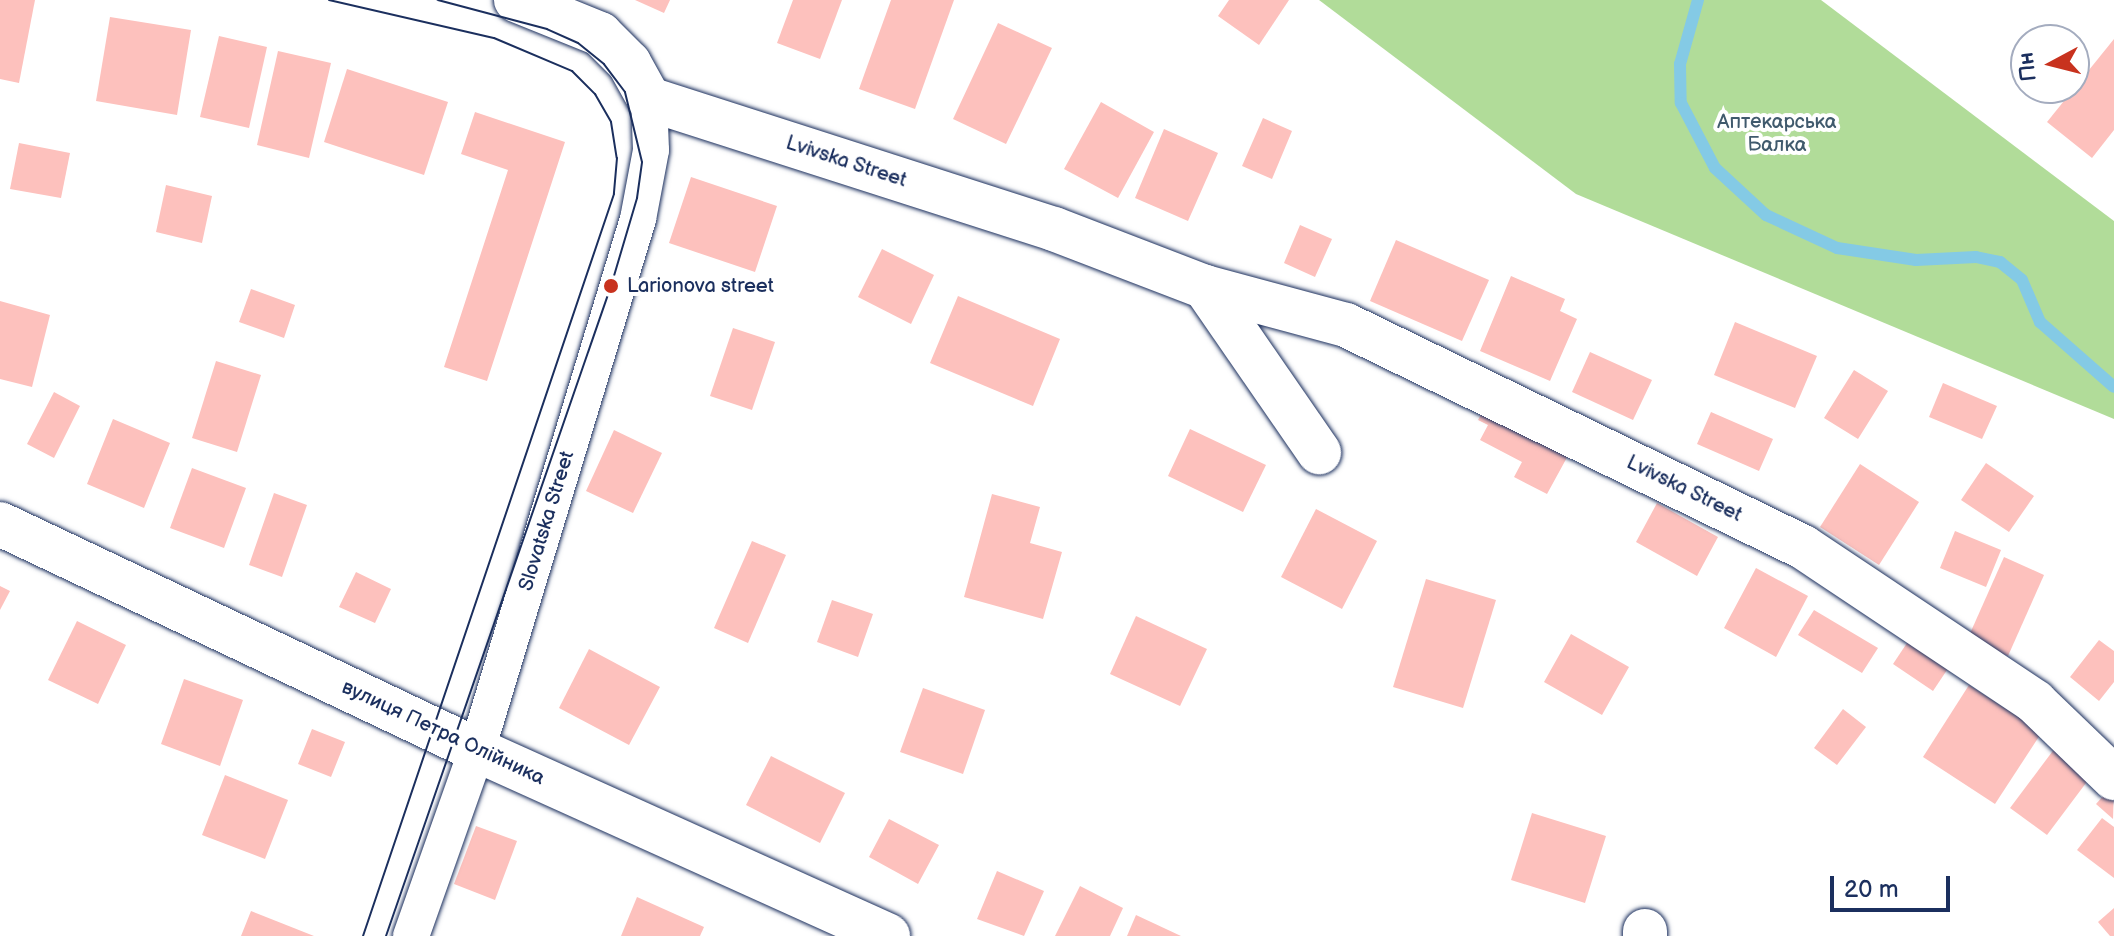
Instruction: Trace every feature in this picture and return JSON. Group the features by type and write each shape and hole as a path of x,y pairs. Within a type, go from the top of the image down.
{"street":[{"path":"516,0 600,34 629,63 649,99"},
{"name":"Lvivska Street","path":"649,99 1054,229 1205,287 1346,325 1803,547 2035,702 2114,778"},
{"name":"Slovatska Street","path":"411,936 477,750 638,219 651,150 649,99"},
{"path":"1205,287 1319,452"},
{"name":"вулиця Петра Олійника","path":"0,524 477,750 888,936"}],"green space":[{"name":"Аптекарська Балка","path":"1319,0 1821,0 2114,221 2114,419 1576,194"}],"building":[{"path":"0,0 35,0 19,83 0,79"},
{"path":"635,0 670,0 664,13"},
{"path":"793,0 842,0 820,59 777,43"},
{"path":"891,0 954,0 915,109 859,89"},
{"path":"1229,0 1289,0 1259,45 1218,16"},
{"path":"110,17 191,30 177,115 96,101"},
{"path":"998,23 1052,48 1006,144 953,119"},
{"path":"219,36 267,47 249,128 200,117"},
{"path":"2114,39 2114,130 2092,158 2047,122 2062,104 2090,104 2090,69"},
{"path":"278,51 331,63 309,158 257,145"},
{"path":"347,69 448,102 424,175 324,142"},
{"path":"1101,102 1154,132 1118,198 1064,169"},
{"path":"475,112 565,142 487,381 444,367 508,170 461,154"},
{"path":"1263,118 1292,131 1272,179 1242,166"},
{"path":"1164,129 1218,153 1188,221 1135,198"},
{"path":"19,143 70,153 61,198 10,189"},
{"path":"691,177 777,206 755,272 669,243"},
{"path":"166,185 212,196 202,243 156,232"},
{"path":"1300,225 1332,239 1315,277 1284,263"},
{"path":"1396,240 1489,280 1462,341 1370,301"},
{"path":"882,249 934,275 911,324 858,297"},
{"path":"1511,276 1565,299 1560,311 1577,319 1550,381 1480,351"},
{"path":"251,289 295,305 284,338 239,322"},
{"path":"958,296 1060,339 1033,406 930,363"},
{"path":"0,301 50,315 32,387 0,379"},
{"path":"1735,322 1817,356 1795,408 1714,375"},
{"path":"733,328 775,342 752,410 710,396"},
{"path":"1590,352 1652,380 1633,420 1572,392"},
{"path":"216,361 261,375 237,452 192,438"},
{"path":"1854,370 1888,391 1858,439 1824,418"},
{"path":"1943,383 1997,406 1982,439 1929,417"},
{"path":"54,392 80,406 54,458 27,444"},
{"path":"1485,407 1570,452 1547,494 1514,477 1522,462 1480,440 1488,425 1478,420"},
{"path":"1711,412 1773,439 1759,471 1697,444"},
{"path":"113,419 170,443 144,508 87,484"},
{"path":"1190,429 1266,465 1243,512 1168,476"},
{"path":"614,430 662,453 633,513 586,491"},
{"path":"1986,463 2034,496 2009,532 1961,500"},
{"path":"1860,464 1919,502 1879,565 1820,527"},
{"path":"192,468 246,488 224,548 170,528"},
{"path":"274,493 307,505 282,577 249,565"},
{"path":"992,494 1040,507 1030,543 1062,552 1043,619 964,597"},
{"path":"1657,503 1718,537 1697,576 1636,542"},
{"path":"1316,509 1377,541 1342,609 1281,577"},
{"path":"1955,531 2001,550 1986,587 1940,568"},
{"path":"752,541 786,555 748,643 714,628"},
{"path":"2004,557 2044,575 2008,656 1968,638"},
{"path":"1756,568 1808,596 1776,657 1724,628"},
{"path":"356,572 391,589 375,623 339,607"},
{"path":"1426,579 1496,600 1463,708 1393,687"},
{"path":"0,586 10,591 0,610"},
{"path":"832,600 873,614 858,657 817,642"},
{"path":"1814,610 1878,648 1862,673 1798,635"},
{"path":"1136,616 1207,649 1180,706 1110,674"},
{"path":"77,621 126,645 98,704 48,680"},
{"path":"1571,634 1629,667 1602,715 1544,682"},
{"path":"1909,640 1949,667 1933,691 1893,664"},
{"path":"2099,640 2114,651 2114,682 2099,701 2070,677"},
{"path":"589,649 660,687 629,745 559,708"},
{"path":"184,679 243,700 220,766 161,744"},
{"path":"1969,685 2042,732 1995,804 1923,757"},
{"path":"923,688 985,710 963,774 900,752"},
{"path":"1843,709 1866,727 1837,765 1814,748"},
{"path":"312,729 345,742 331,777 298,764"},
{"path":"2058,744 2095,771 2047,835 2010,808"},
{"path":"771,756 845,793 820,843 746,805"},
{"path":"225,775 288,800 265,859 202,835"},
{"path":"2112,786 2114,788 2113,819 2096,804"},
{"path":"1532,813 1606,836 1585,903 1511,880"},
{"path":"2102,818 2114,827 2114,878 2077,850"},
{"path":"889,819 939,845 918,884 869,857"},
{"path":"476,826 517,841 495,900 454,884"},
{"path":"997,871 1044,891 1024,936 977,919"},
{"path":"1080,886 1123,908 1110,936 1055,936"},
{"path":"637,897 704,927 700,936 621,936"},
{"path":"2114,908 2114,936 2110,936 2098,922"},
{"path":"251,911 314,936 241,936"},
{"path":"1136,915 1181,936 1127,936"}],"waterway":[{"path":"1698,0 1680,64 1681,103 1715,168 1766,215 1837,248 1916,260 1976,257 2000,262 2022,280 2040,322 2114,387"}],"tram line":[{"path":"329,0 494,38 572,71 595,94 611,122 617,158 614,194 363,936"},
{"path":"386,936 611,286 637,198 642,162 625,92 604,64 578,43 547,29 438,0"}],"place":[{"name":"Larionova street","path":"611,286"}]}
